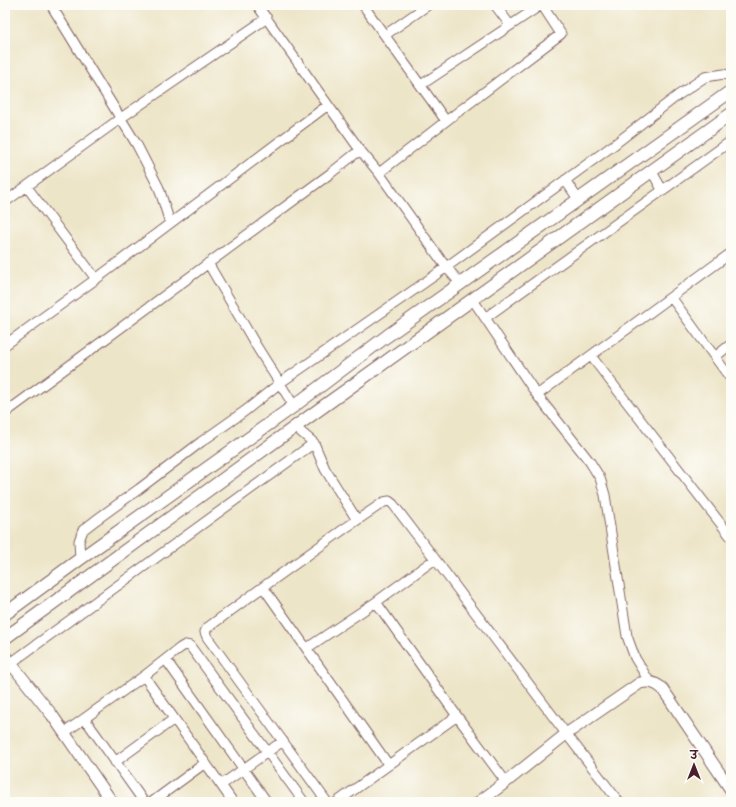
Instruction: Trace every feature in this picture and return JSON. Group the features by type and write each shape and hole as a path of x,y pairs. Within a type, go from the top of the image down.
{"main road":[{"path":"5,614 294,406 387,336 731,91"},
{"path":"5,638 295,427 731,114"},
{"path":"578,200 591,215"},
{"path":"461,284 472,300"}],"street":[{"path":"51,5 137,145 159,188 170,223"},
{"path":"257,5 360,150 379,173 446,267 461,284"},
{"path":"363,5 446,121"},
{"path":"385,35 428,5"},
{"path":"495,5 510,25"},
{"path":"379,173 561,34 541,5 421,85"},
{"path":"5,202 121,118 267,18"},
{"path":"80,559 79,541 83,530 245,411 280,383 446,267 615,144 677,96 705,77 724,74 731,76"},
{"path":"5,345 96,279 328,105"},
{"path":"485,318 731,141"},
{"path":"5,413 331,173 360,150"},
{"path":"652,172 663,191"},
{"path":"565,180 578,200"},
{"path":"27,187 96,279"},
{"path":"537,395 731,253"},
{"path":"208,263 294,406"},
{"path":"671,297 731,379"},
{"path":"472,300 537,395 590,462 600,478 627,636 635,658 649,681"},
{"path":"715,357 731,344"},
{"path":"591,356 731,537"},
{"path":"295,427 314,442 325,469 357,520"},
{"path":"112,802 52,715 8,659 314,442"},
{"path":"327,802 207,637 205,632 207,628 357,520 384,502 389,501 394,504 566,734 619,802"},
{"path":"307,648 376,602 435,559"},
{"path":"263,587 388,764"},
{"path":"376,602 506,782"},
{"path":"64,733 166,660 184,645 190,646 304,802"},
{"path":"166,660 267,802"},
{"path":"144,676 233,802"},
{"path":"479,802 566,734 640,683 649,681 662,688 731,790"},
{"path":"337,802 457,716"},
{"path":"85,719 144,802"},
{"path":"115,762 174,719"},
{"path":"221,785 283,741"},
{"path":"152,802 205,764"}]}
